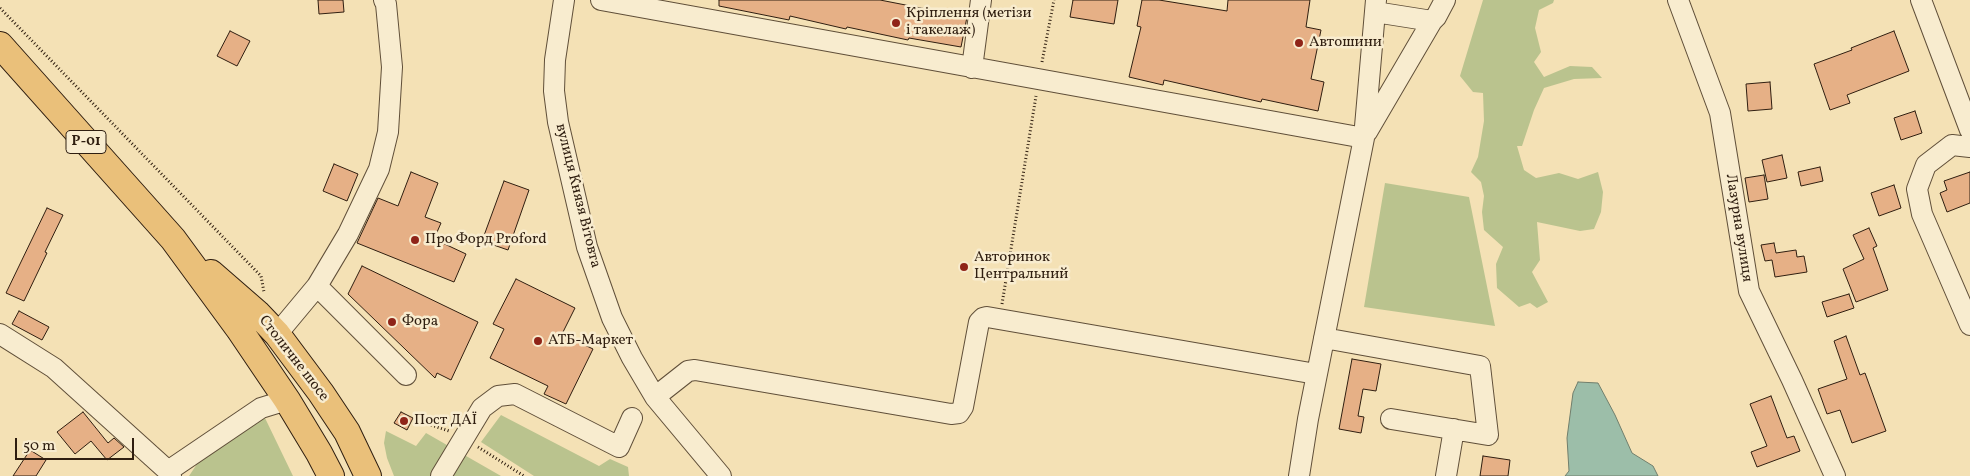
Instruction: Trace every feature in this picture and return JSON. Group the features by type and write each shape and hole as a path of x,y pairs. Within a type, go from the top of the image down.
{"main road":[{"name":"Столичне шосе","path":"0,45 172,239 240,329 287,400 319,453 330,476"},
{"name":"Столичне шосе","path":"172,239 257,313 277,334 321,393 347,432 368,476"}],"street":[{"name":"вулиця Князя Вітовта","path":"564,0 555,60 554,91 558,122 587,247 612,318 632,358 655,397 721,476"},
{"path":"601,0 1364,138"},
{"path":"972,68 981,0"},
{"path":"1364,138 1436,17 1444,0"},
{"name":"Лазурна вулиця","path":"1678,0 1720,113 1748,291 1792,380 1835,476"},
{"path":"1921,0 1970,130"},
{"path":"277,334 317,286 348,234 379,169 388,132 392,67 387,1"},
{"path":"1299,476 1316,374 1364,138 1375,6 1432,21"},
{"path":"1970,147 1952,145 1926,165 1917,189 1922,214 1970,325"},
{"path":"317,286 406,375"},
{"path":"655,397 688,371 695,370 950,414 959,413 963,407 979,322 983,318 1316,374"},
{"path":"0,334 54,368 170,474 262,408 287,400"},
{"path":"1324,338 1480,366 1488,435 1391,419"},
{"path":"441,476 482,408 498,396 515,394 618,447 632,418"},
{"path":"1446,476 1454,429"}],"path":[{"path":"1000,320 1054,0"},
{"path":"0,8 261,276 264,295"},
{"path":"430,425 454,433"},
{"path":"473,444 524,476"}],"shaded area":[{"path":"1483,0 1554,0 1553,3 1539,10 1535,28 1541,52 1534,62 1544,77 1570,66 1592,67 1602,78 1574,79 1544,88 1534,110 1522,146 1517,146 1524,170 1536,178 1559,173 1578,179 1598,172 1603,192 1601,212 1594,229 1580,231 1537,222 1540,260 1532,272 1548,302 1537,308 1530,303 1519,307 1497,288 1496,264 1503,247 1484,230 1482,212 1484,196 1481,182 1471,172 1478,157 1484,121 1483,93 1473,92 1460,76"},
{"path":"1385,183 1469,197 1495,326 1364,307"},
{"path":"1578,382 1598,383 1632,453 1653,466 1658,476 1565,476 1569,471 1567,438 1573,393"},
{"path":"501,415 599,466 610,459 628,467 629,476 534,476 481,442"},
{"path":"265,418 293,476 189,476 201,458"},
{"path":"386,431 416,446 426,433 501,476 394,476 384,443"}],"building":[{"path":"318,0 343,0 344,12 319,14"},
{"path":"719,0 880,0 967,17 961,47 909,38 908,40 847,27 846,29 790,16 789,20 719,6"},
{"path":"1073,0 1118,0 1114,24 1070,17"},
{"path":"1142,0 1159,0 1227,11 1228,0 1310,0 1306,27 1321,30 1311,79 1324,82 1318,111 1262,99 1261,102 1164,80 1163,85 1129,77 1141,27 1137,26"},
{"path":"230,31 250,41 237,66 217,56"},
{"path":"1894,31 1909,71 1847,95 1850,103 1830,110 1814,64 1852,50 1851,48"},
{"path":"1770,82 1772,109 1748,111 1746,84"},
{"path":"1915,111 1922,133 1901,140 1894,118"},
{"path":"1782,155 1787,178 1767,182 1762,160"},
{"path":"334,164 358,174 347,201 323,191"},
{"path":"1820,167 1823,181 1801,186 1798,172"},
{"name":"Про Форд Proford","path":"411,172 438,183 425,217 441,223 434,239 466,254 454,282 357,243 378,198 398,206"},
{"path":"1970,172 1970,203 1947,212 1940,193 1947,190 1944,181"},
{"path":"1764,175 1768,199 1749,202 1745,178"},
{"path":"504,181 529,190 508,250 482,241"},
{"path":"1894,185 1901,208 1879,216 1871,193"},
{"path":"47,208 63,215 24,301 6,293"},
{"path":"1869,228 1877,246 1873,248 1888,290 1856,302 1843,269 1864,259 1853,235"},
{"path":"1774,243 1776,253 1796,250 1797,257 1804,256 1807,272 1775,277 1772,260 1765,261 1761,245"},
{"path":"362,266 478,322 451,380 437,373 435,378 348,294"},
{"name":"АТБ-Маркет","path":"516,279 575,308 562,334 593,349 566,404 544,394 548,386 490,358 504,329 493,324"},
{"path":"1849,294 1854,308 1827,317 1822,302"},
{"path":"19,311 49,327 42,340 12,324"},
{"path":"1846,336 1860,375 1865,373 1886,431 1852,443 1840,410 1827,414 1818,389 1847,379 1834,341"},
{"path":"1352,359 1381,364 1376,391 1363,389 1358,416 1364,417 1361,433 1339,429"},
{"path":"1771,396 1787,438 1794,436 1800,451 1757,467 1751,452 1767,446 1750,404"},
{"path":"83,412 108,443 114,438 124,447 107,460 91,441 75,454 57,432"},
{"name":"Пост ДАЇ","path":"401,412 413,418 407,430 394,423"},
{"path":"30,450 46,460 36,476 13,476"},
{"path":"1483,456 1510,460 1508,476 1480,476"}],"place":[{"name":"Кріплення (метізи і такелаж)","path":"896,23"},
{"name":"Автошини","path":"1299,43"},
{"name":"Про Форд Proford","path":"415,240"},
{"name":"Авторинок Центральний","path":"964,267"},
{"name":"Фора","path":"392,322"},
{"name":"АТБ-Маркет","path":"538,341"},
{"name":"Пост ДАЇ","path":"404,421"}]}
